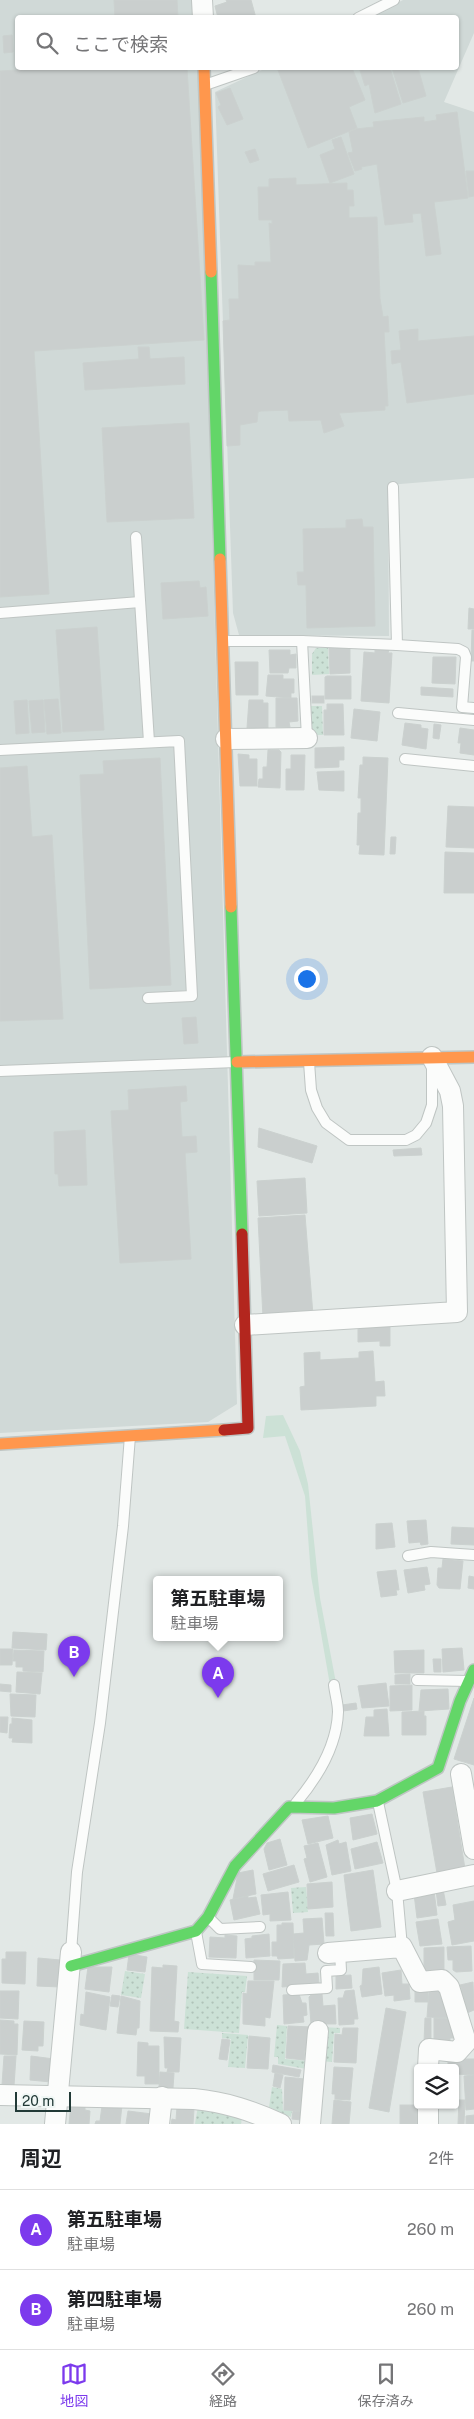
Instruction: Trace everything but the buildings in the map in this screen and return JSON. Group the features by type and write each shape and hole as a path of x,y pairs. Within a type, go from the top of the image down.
{"street":[{"path":"202,0 203,15"},
{"path":"0,1444 248,1428 204,70"},
{"path":"226,739 307,738"},
{"path":"245,1325 457,1312 453,1106 450,1090 432,1057"},
{"path":"237,1062 474,1057"},
{"path":"55,2124 71,1959 196,1931 208,1917 235,1866 289,1807 334,1808 378,1801 438,1768 460,1701 472,1675"},
{"path":"438,1768 467,1776 474,1849"},
{"path":"397,1891 474,1875"},
{"path":"334,1952 402,1947 420,1982 442,1980 450,1987 466,2042 457,2052 428,2049 428,2064"},
{"path":"310,2124 318,2031"},
{"path":"0,2094 58,2097 162,2097 219,2102 245,2108 281,2124"},
{"path":"159,2124 162,2097"},
{"path":"428,2109 428,2124"}],"lane":[{"path":"364,15 394,0"},
{"path":"205,85 248,70"},
{"path":"393,487 397,645"},
{"path":"136,537 149,742"},
{"path":"0,613 140,602"},
{"path":"222,641 302,641 458,648 464,652 466,657 462,707 474,708"},
{"path":"302,641 307,738"},
{"path":"398,713 474,720"},
{"path":"0,750 179,740 192,996 148,998"},
{"path":"406,759 474,766"},
{"path":"309,1061 311,1090 317,1108 326,1123 349,1140 406,1140 416,1134 426,1123 432,1105 432,1057"},
{"path":"0,1071 237,1062"},
{"path":"71,1959 77,1872 100,1723 120,1546 130,1435"},
{"path":"408,1556 431,1552 474,1555"},
{"path":"418,1680 472,1675"},
{"path":"292,1807 318,1772 332,1744 338,1712 334,1685"},
{"path":"378,1801 397,1891 402,1947"},
{"path":"208,1917 220,1929 260,1927"},
{"path":"196,1931 202,1964 251,1967"},
{"path":"292,1990 327,1988 326,1971 341,1970 334,1952"}],"shaded area":[{"path":"0,0 197,0 197,15 15,15 15,70 199,70 237,1404 208,1422 0,1433"},
{"path":"403,0 474,0 474,33 459,68 459,15 373,15"},
{"path":"262,70 458,70 444,102 474,112 474,478 388,485 389,636 239,635 233,613 215,92"}],"green space":[{"path":"316,648 328,648 329,674 312,675 312,654"},
{"path":"311,706 322,706 323,735 312,735"},
{"path":"283,1415 300,1451 308,1484 320,1598 336,1683 330,1685 311,1576 305,1496 285,1436 263,1438 266,1416"},
{"path":"306,1887 308,1912 293,1913 291,1888"},
{"path":"125,1971 145,1974 141,1998 121,1995"},
{"path":"188,1972 247,1976 245,1992 242,1992 239,2033 184,2029"},
{"path":"277,2025 287,2026 285,2059 308,2061 307,2069 278,2064 278,2057 274,2057"},
{"path":"321,2027 340,2028 340,2033 334,2033 332,2062 319,2061"},
{"path":"222,2033 248,2035 245,2068 228,2067 231,2039 222,2038"},
{"path":"272,2087 282,2089 283,2110 292,2111 291,2117 269,2107"},
{"path":"198,2106 242,2115 241,2124 195,2124"}],"traffic: fast":[{"path":"211,272 220,559"},
{"path":"231,907 242,1234"},
{"path":"71,1966 196,1931 208,1917 235,1866 289,1807 334,1808 377,1801 438,1768 460,1701 474,1670"}],"traffic: slow":[{"path":"204,70 211,272"},
{"path":"220,559 231,907"},
{"path":"237,1062 474,1057"},
{"path":"0,1444 224,1430"}],"traffic: jam":[{"path":"224,1430 248,1428 242,1234"}],"place":[{"name":"第四駐車場","path":"74,1677"},
{"name":"第五駐車場","path":"218,1698"}]}
